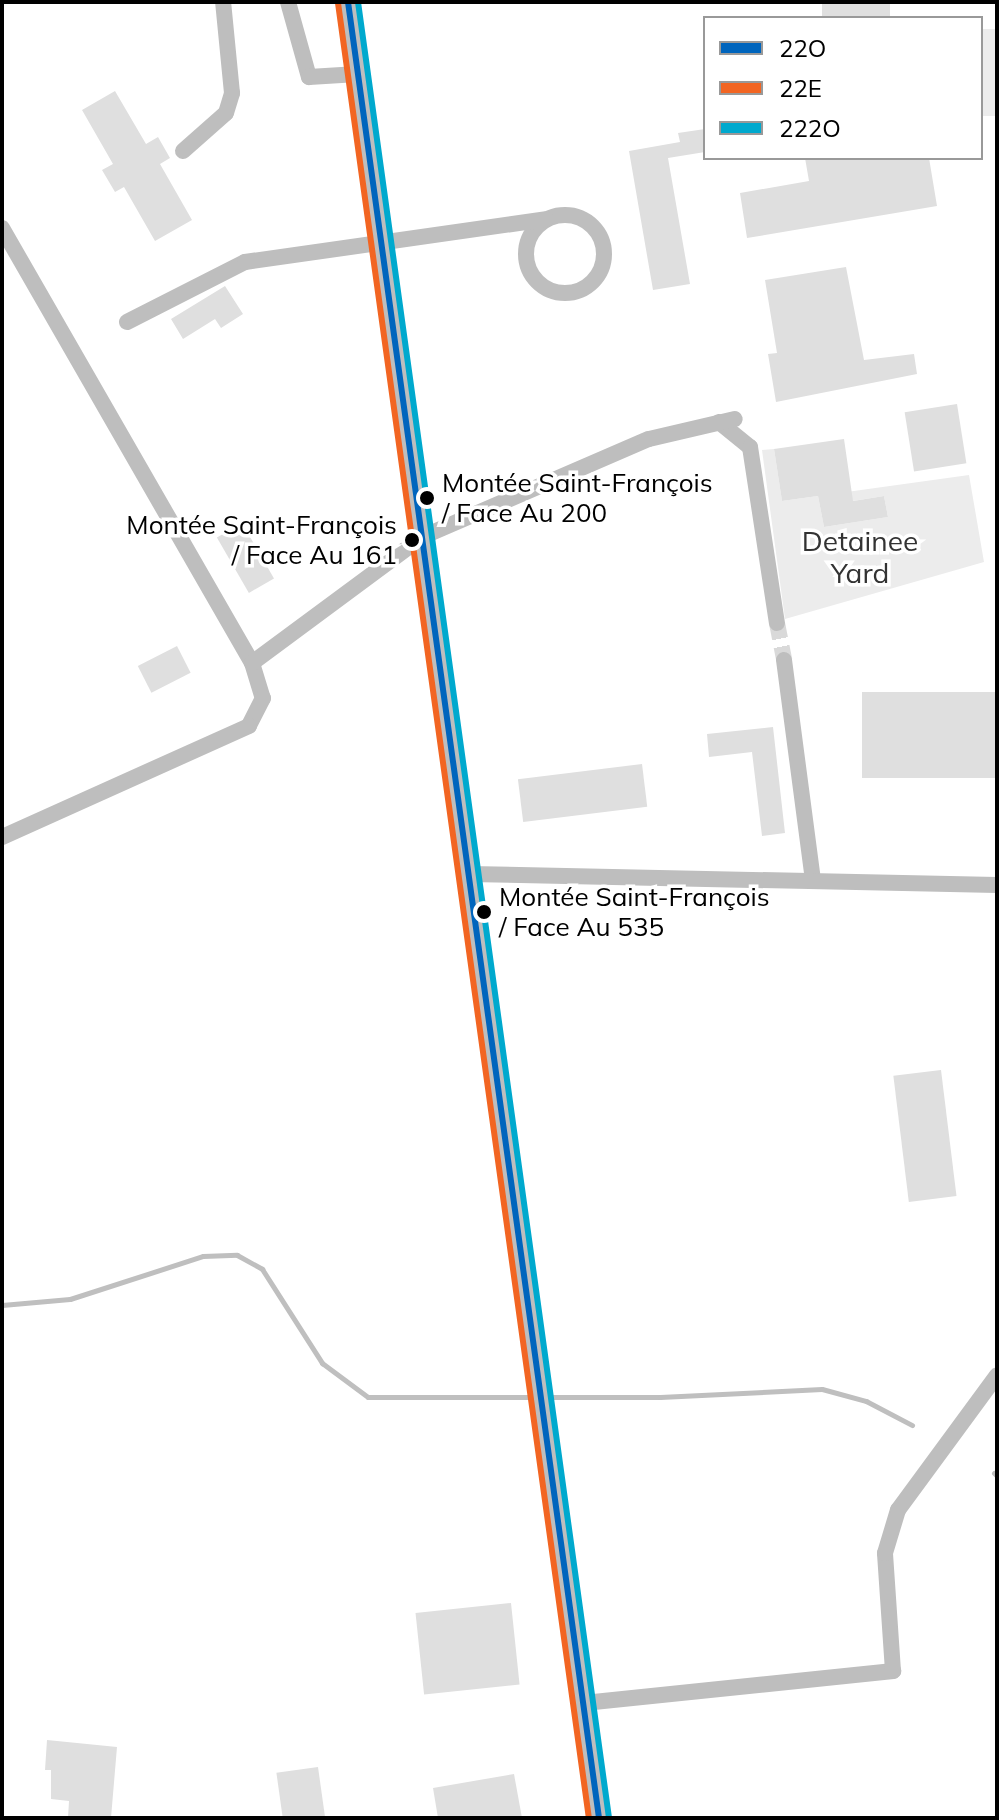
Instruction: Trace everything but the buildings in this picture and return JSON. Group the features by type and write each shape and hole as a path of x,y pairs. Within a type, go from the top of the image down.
{"street":[{"path":"183,151 226,113 232,93 223,2"},
{"path":"288,2 309,77 358,74"},
{"path":"348,2 599,1818"},
{"path":"127,322 245,262 571,215 601,237 604,262 599,274 580,291 552,292 531,275 525,249 536,226 546,219"},
{"path":"2,228 252,663 263,698 249,726 2,837"},
{"path":"252,663 422,537 649,439 727,420 750,447 777,623"},
{"path":"784,660 813,881"},
{"path":"469,874 997,885"},
{"path":"584,1703 893,1671 885,1553 898,1510 997,1375"}],"green space":[{"path":"983,29 997,29 997,116 983,116"},
{"name":"Detainee Yard","path":"774,449 782,501 818,496 824,527 888,517 884,496 827,505 825,495 969,475 984,562 785,619 762,450"}],"waterway":[{"path":"2,1305 70,1299 203,1256 237,1255 262,1269 322,1363 368,1397 660,1397 822,1389 866,1401 912,1425"},
{"path":"994,1473 997,1476"}],"tunnel":[{"path":"777,623 784,660"}],"transit line":[{"name":"22O","path":"348,2 599,1818"},
{"name":"222O","path":"358,2 609,1817"},
{"name":"22E","path":"338,3 589,1818"}],"place":[{"name":"Montée Saint-François / Face Au 200","path":"427,498"},
{"name":"Montée Saint-François / Face Au 161","path":"412,540"},
{"name":"Montée Saint-François / Face Au 535","path":"484,912"}]}
